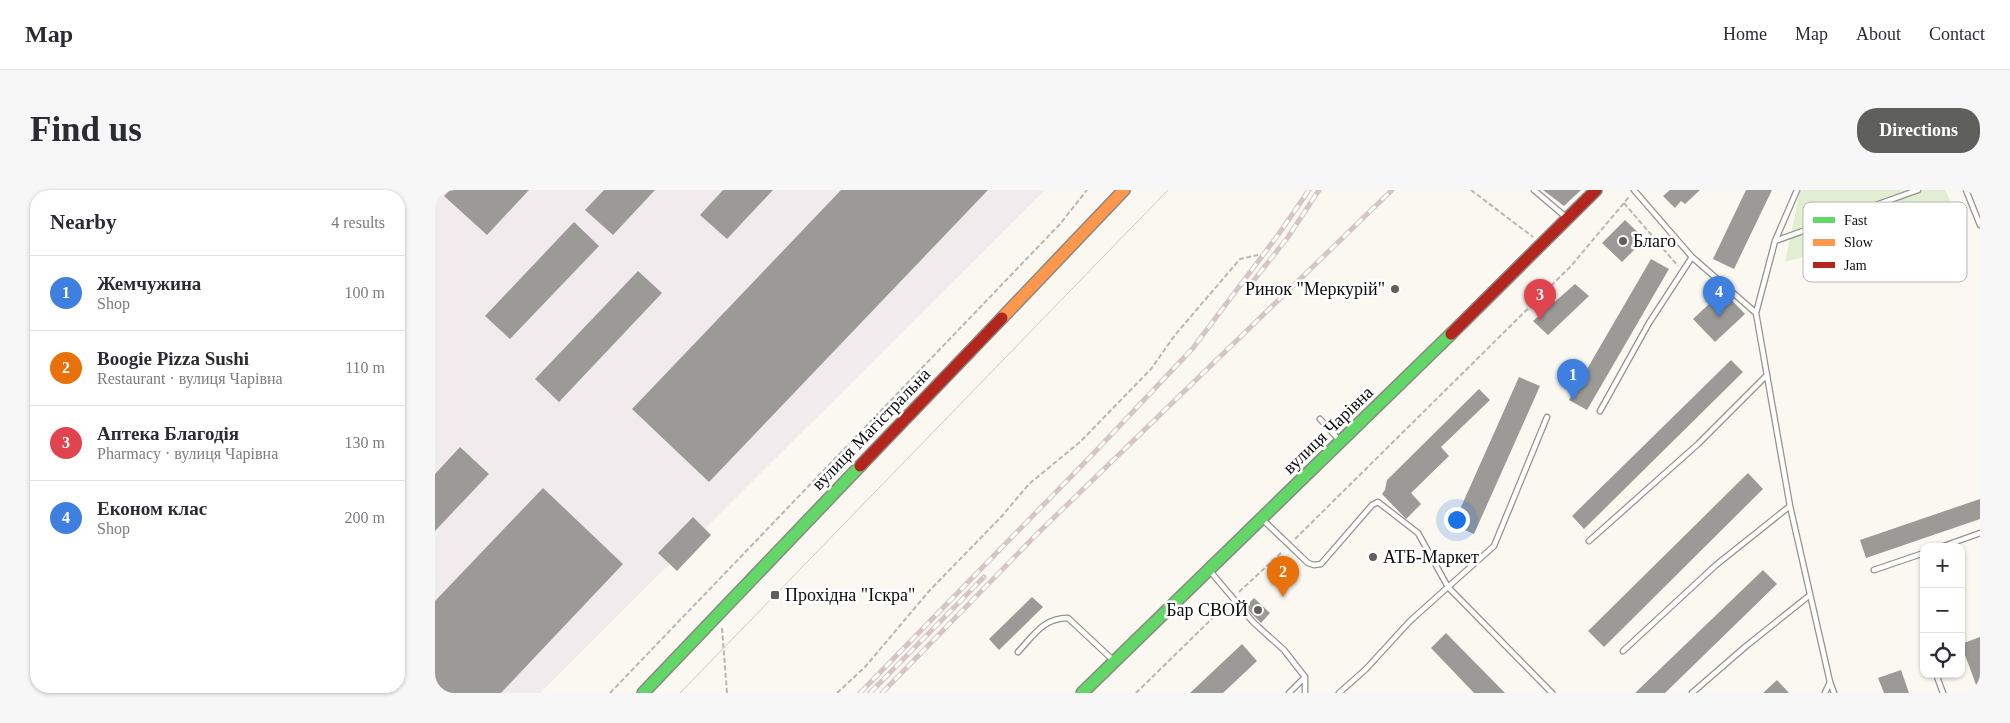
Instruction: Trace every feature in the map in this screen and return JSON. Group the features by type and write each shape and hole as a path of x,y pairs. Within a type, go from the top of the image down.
{"main road":[{"name":"вулиця Магістральна","path":"643,693 1124,190"},
{"name":"вулиця Чарівна","path":"1082,693 1543,245 1596,190"}],"lane":[{"path":"1534,190 1568,219"},
{"path":"1634,190 1692,257 1756,313"},
{"path":"1797,190 1775,241 1756,313 1791,506 1834,693"},
{"path":"1884,202 1918,190"},
{"path":"1966,190 1980,225"},
{"path":"1775,241 1803,231"},
{"path":"1600,411 1649,323 1692,257"},
{"path":"1589,540 1698,444 1767,375"},
{"path":"1339,693 1366,669 1409,621 1494,546 1547,417"},
{"path":"1320,419 1341,442"},
{"path":"1261,518 1308,563 1314,565 1321,564 1372,505 1378,502 1418,533 1447,587 1552,693"},
{"path":"1623,651 1716,565 1791,506"},
{"path":"1952,543 1980,533"},
{"path":"1874,570 1920,554"},
{"path":"1209,570 1253,622 1284,650 1305,677 1305,693"},
{"path":"1692,693 1745,647 1810,595"},
{"path":"1018,652 1046,622 1057,618 1068,618 1115,662"},
{"path":"1289,693 1305,677"},
{"path":"1937,678 1943,693"},
{"path":"1825,693 1830,682"}],"path":[{"path":"610,693 1060,224 1087,190"},
{"path":"1471,190 1543,245"},
{"path":"1136,693 1289,545 1571,266 1634,190"},
{"path":"1624,203 1683,271"},
{"path":"837,693 865,666 930,590 1001,517 1029,484 1080,442 1151,369 1175,335 1240,259 1258,255"},
{"path":"720,612 727,693"}],"shaded area":[{"path":"435,190 1045,190 540,693 435,693"}],"green space":[{"path":"1800,190 1945,190 1951,202 1803,202 1803,257 1785,262"}],"building":[{"path":"450,190 529,190 487,235 444,196"},
{"path":"604,190 655,190 613,235 585,210"},
{"path":"723,190 773,190 727,239 700,215"},
{"path":"841,190 988,190 709,482 632,409"},
{"path":"1543,190 1581,190 1564,206"},
{"path":"1670,190 1700,190 1685,204 1681,201 1675,208 1663,196"},
{"path":"1746,190 1772,190 1734,269 1713,259"},
{"name":"Благо","path":"1625,220 1645,239 1622,262 1602,243"},
{"path":"574,222 599,246 510,339 485,316"},
{"path":"1651,259 1669,269 1587,410 1569,400"},
{"path":"638,271 662,293 559,402 535,379"},
{"path":"1575,284 1589,296 1548,335 1533,321"},
{"path":"1723,291 1745,314 1715,342 1693,319"},
{"path":"1731,360 1743,372 1584,529 1572,516"},
{"path":"1519,377 1540,386 1474,534 1453,525"},
{"path":"1479,389 1490,400 1441,447 1449,456 1411,493 1421,504 1406,519 1382,494 1387,480"},
{"path":"460,447 489,474 435,531 435,474"},
{"path":"1748,473 1763,489 1604,647 1588,631"},
{"path":"543,488 623,564 501,693 435,693 435,601"},
{"path":"1980,499 1980,519 1866,558 1860,540"},
{"path":"693,517 711,535 677,571 658,553"},
{"path":"1763,570 1777,584 1665,693 1635,693"},
{"path":"1032,597 1043,607 999,650 989,639"},
{"name":"Бар СВОЙ","path":"1254,598 1270,613 1261,623 1245,607"},
{"path":"1446,633 1505,693 1474,693 1431,648"},
{"path":"1980,637 1980,693 1965,655 1965,643"},
{"path":"1242,644 1257,661 1223,693 1190,693"},
{"path":"1901,670 1909,693 1884,693 1878,678"},
{"path":"1777,680 1789,693 1763,693"}],"tram line":[{"path":"680,693 1168,190"}],"railway":[{"path":"860,693 1093,454 1193,348 1278,235 1309,190"},
{"path":"1247,289 1288,237 1319,190"},
{"path":"882,693 1037,534 1392,190"},
{"path":"870,693 984,577"}],"traffic: fast":[{"path":"1082,693 1451,334"},
{"path":"643,693 860,466"}],"traffic: slow":[{"path":"1002,318 1124,190"}],"traffic: jam":[{"path":"1451,334 1596,190"},
{"path":"860,466 1002,318"}],"place":[{"name":"Благо","path":"1623,241"},
{"name":"Ринок \"Меркурій\"","path":"1395,289"},
{"name":"Економ клас","path":"1719,317"},
{"name":"Аптека Благодія","path":"1540,320"},
{"name":"Жемчужина","path":"1573,400"},
{"name":"АТБ-Маркет","path":"1373,557"},
{"name":"Прохідна \"Іскра\"","path":"775,595"},
{"name":"Boogie Pizza Sushi","path":"1283,597"},
{"name":"Бар СВОЙ","path":"1258,610"}]}
